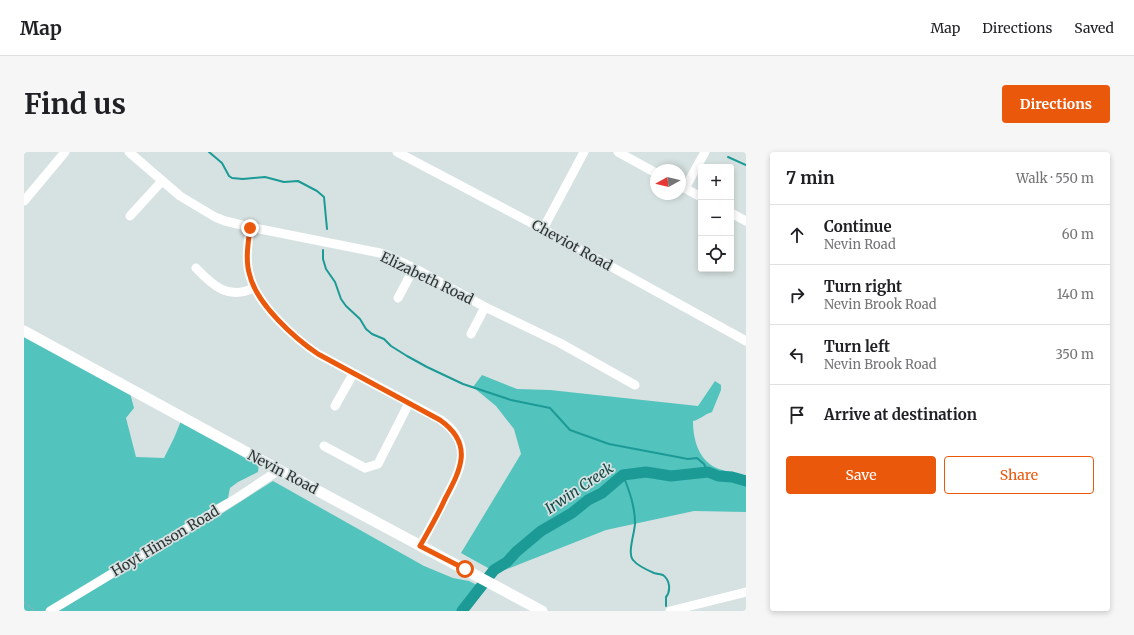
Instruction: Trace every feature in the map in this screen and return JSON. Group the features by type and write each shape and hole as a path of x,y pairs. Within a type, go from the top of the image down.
{"main road":[{"name":"Nevin Road","path":"24,331 542,611"}],"street":[{"path":"26,196 65,152"},
{"name":"Elizabeth Road","path":"129,152 180,196 225,222 385,254 414,268 485,307 560,343 635,385"},
{"name":"Cheviot Road","path":"397,152 542,229 746,341"},
{"path":"542,229 584,152"},
{"path":"618,152 650,170"},
{"path":"686,181 705,152"},
{"path":"130,216 162,182"},
{"path":"686,189 698,195"},
{"path":"734,215 746,221"},
{"path":"250,228 247,265 254,288 267,307 303,344 353,374 440,420 450,428 460,443 462,455 456,480 420,546"},
{"path":"196,268 220,289 245,292 254,288"},
{"path":"398,298 414,268"},
{"path":"471,334 485,307"},
{"path":"335,406 353,374"},
{"path":"324,446 365,468 378,464 409,404"},
{"name":"Hoyt Hinson Road","path":"50,611 237,498 280,470"},
{"path":"670,611 746,592"}],"path":[{"path":"24,602 35,611"}],"shaded area":[{"path":"24,336 130,393 134,408 126,418 136,457 164,458 181,421 259,463 258,472 238,482 230,488 228,498 210,508 215,518 273,481 424,566 453,578 469,581 481,587 462,611 24,611"},
{"path":"482,375 517,389 550,390 698,406 715,381 721,385 721,390 712,412 693,421 694,436 698,450 706,461 712,466 746,477 746,512 694,511 606,530 497,573 461,553 521,454 514,429 496,406 473,387"}],"waterway":[{"path":"209,152 222,163 229,176 232,178 243,179 265,177 284,182 298,181 317,191 324,197 327,229"},
{"path":"728,157 746,165"},
{"path":"323,250 323,259 326,269 335,282 341,299 346,306 360,319 366,329 372,334 384,339 391,346 407,356 463,384 511,400 550,408 570,430 609,444 688,459 697,458 704,464 708,472"},
{"name":"Irwin Creek","path":"462,611 494,570 507,562 516,552 541,531 572,513 588,500 602,493 623,475 646,472 671,476 708,472 718,476 732,477 746,481"},
{"path":"623,475 631,498 635,517 631,557 642,567 665,577 669,589 666,597 666,606"}],"route":[{"path":"250,228 247,265 254,288 267,307 288,330 303,344 318,354 440,420 454,432 460,443 462,461 456,480 420,546 465,569"}]}
